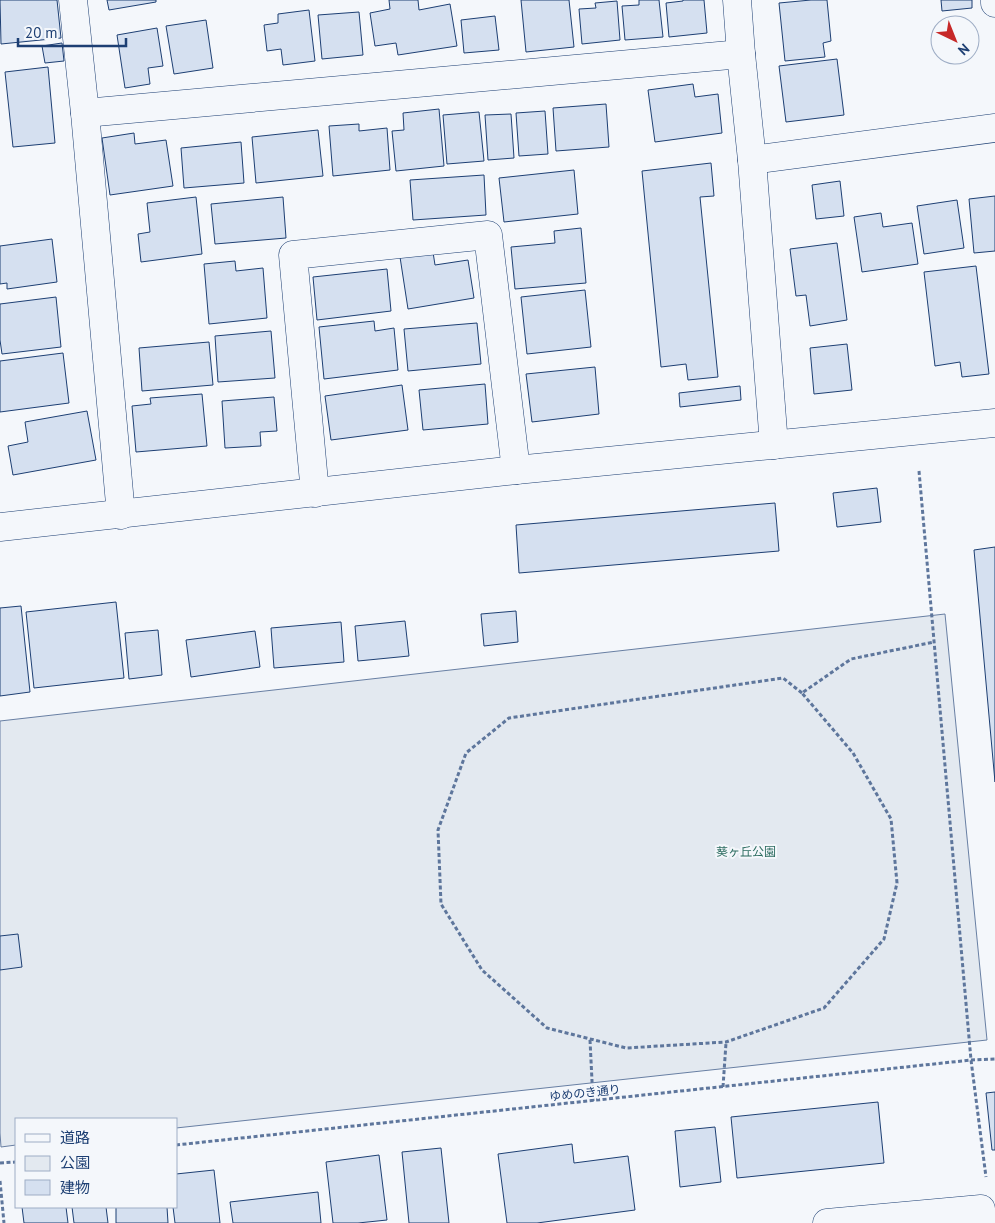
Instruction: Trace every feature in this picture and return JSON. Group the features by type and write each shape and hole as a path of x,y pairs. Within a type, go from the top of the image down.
{"street":[{"path":"74,0 121,514"},
{"path":"737,0 752,160 774,444"},
{"path":"85,113 741,54"},
{"path":"752,160 995,128"},
{"path":"315,493 293,255 488,236 516,470"},
{"path":"0,528 516,470 995,423"},
{"path":"827,1223 981,1216"}],"path":[{"path":"920,471 971,1060 987,1185 981,1216"},
{"path":"802,693 851,659 934,642"},
{"path":"783,678 802,693 853,753 892,819 897,883 884,940 824,1008 726,1042 626,1048 590,1040 547,1028 489,977 482,970 441,904 438,830 466,753 509,718 783,678"},
{"path":"590,1040 593,1101"},
{"path":"723,1087 726,1042"},
{"name":"ゆめのき通り","path":"178,1145 971,1060 995,1059"},
{"path":"0,1163 15,1162"},
{"path":"0,1181 4,1223"}],"green space":[{"name":"葵ヶ丘公園","path":"945,614 987,1040 178,1128 178,1118 15,1118 15,1145 1,1147 0,721"}],"building":[{"path":"0,0 57,0 61,38 1,44"},
{"path":"107,0 156,0 156,2 109,10"},
{"path":"389,0 418,0 419,10 450,4 457,46 398,55 396,43 375,46 370,13 390,9"},
{"path":"521,0 569,0 574,47 526,52"},
{"path":"639,0 659,0 663,37 625,40 622,6 639,5"},
{"path":"683,0 704,0 707,33 669,37 666,3"},
{"path":"827,0 831,41 823,43 825,57 785,61 779,3"},
{"path":"941,0 972,0 972,8 942,11"},
{"path":"617,1 620,40 582,44 579,9 596,8 595,3"},
{"path":"309,10 315,61 283,65 281,49 267,51 264,25 278,23 278,14"},
{"path":"359,12 363,55 322,59 318,15"},
{"path":"495,16 499,50 464,53 461,20"},
{"path":"206,20 213,68 174,74 166,26"},
{"path":"157,28 163,66 148,68 150,84 125,88 117,35"},
{"path":"62,43 64,61 45,63 42,46"},
{"path":"837,59 844,115 786,122 779,66"},
{"path":"48,67 55,143 13,147 5,72"},
{"path":"693,84 695,97 718,94 722,133 655,142 648,90"},
{"path":"606,104 609,147 556,151 553,108"},
{"path":"439,109 444,166 396,171 392,131 404,130 403,113"},
{"path":"545,111 548,154 519,156 516,113"},
{"path":"479,112 484,161 447,164 443,115"},
{"path":"511,114 514,158 488,160 485,115"},
{"path":"359,124 359,131 387,128 390,170 333,176 329,126"},
{"path":"318,130 323,176 256,183 252,137"},
{"path":"134,133 135,144 166,140 173,186 110,195 102,138"},
{"path":"241,142 244,183 184,188 181,148"},
{"path":"711,163 714,196 700,197 718,377 688,380 686,364 661,367 642,171"},
{"path":"574,170 578,214 504,222 499,178"},
{"path":"484,175 486,215 413,220 410,180"},
{"path":"840,181 844,216 816,219 812,185"},
{"path":"995,196 995,251 974,253 969,199"},
{"path":"196,197 202,254 141,262 138,234 150,232 147,203"},
{"path":"283,197 286,238 215,244 211,204"},
{"path":"957,200 964,248 924,254 917,206"},
{"path":"881,213 883,227 912,223 918,264 862,272 854,217"},
{"path":"581,228 586,283 515,289 511,247 555,243 554,231"},
{"path":"52,239 57,282 7,289 7,283 0,284 0,246"},
{"path":"837,243 847,320 810,326 806,295 796,296 790,249"},
{"path":"433,252 435,265 468,260 474,298 408,309 400,257"},
{"path":"235,261 236,271 263,268 267,318 209,324 204,264"},
{"path":"976,266 989,374 962,377 960,362 935,366 924,272"},
{"path":"387,269 391,311 317,320 313,277"},
{"path":"585,290 591,347 527,354 521,297"},
{"path":"56,297 61,347 2,354 0,304"},
{"path":"374,321 375,331 394,328 398,370 324,379 319,327"},
{"path":"477,323 481,364 408,371 404,329"},
{"path":"271,331 275,378 218,382 215,336"},
{"path":"209,342 213,385 142,391 139,348"},
{"path":"847,344 852,390 814,394 810,348"},
{"path":"63,353 69,403 0,412 0,361"},
{"path":"595,367 599,414 532,422 526,374"},
{"path":"485,384 488,424 423,430 419,390"},
{"path":"402,385 408,430 331,440 325,396"},
{"path":"740,386 741,400 680,407 679,393"},
{"path":"202,394 207,446 136,452 132,406 151,404 150,398"},
{"path":"274,397 277,431 260,432 261,446 225,448 222,401"},
{"path":"87,411 96,460 13,475 8,446 28,442 25,422"},
{"path":"877,488 881,522 837,527 833,493"},
{"path":"775,503 779,551 519,573 516,525"},
{"path":"995,547 995,782 974,550"},
{"path":"116,602 124,678 34,688 26,612"},
{"path":"21,606 30,692 0,696 0,608"},
{"path":"516,611 518,642 484,646 481,614"},
{"path":"405,621 409,656 358,661 355,626"},
{"path":"341,622 344,662 274,668 271,628"},
{"path":"158,630 162,675 129,679 125,633"},
{"path":"255,631 260,667 191,677 186,640"},
{"path":"18,934 22,967 0,970 0,936"},
{"path":"995,1092 995,1150 992,1150 986,1093"},
{"path":"878,1102 884,1163 737,1178 731,1117"},
{"path":"715,1127 721,1182 680,1187 675,1131"},
{"path":"572,1144 574,1163 628,1156 635,1210 537,1223 507,1223 498,1154"},
{"path":"441,1148 449,1223 409,1223 402,1152"},
{"path":"379,1155 387,1220 333,1223 326,1162"},
{"path":"214,1170 220,1223 175,1223 173,1208 178,1208 178,1174"},
{"path":"318,1192 321,1223 233,1223 230,1202"},
{"path":"22,1208 66,1208 68,1223 24,1223"},
{"path":"72,1208 106,1208 108,1223 74,1223"},
{"path":"116,1208 167,1208 168,1223 116,1223"}]}
